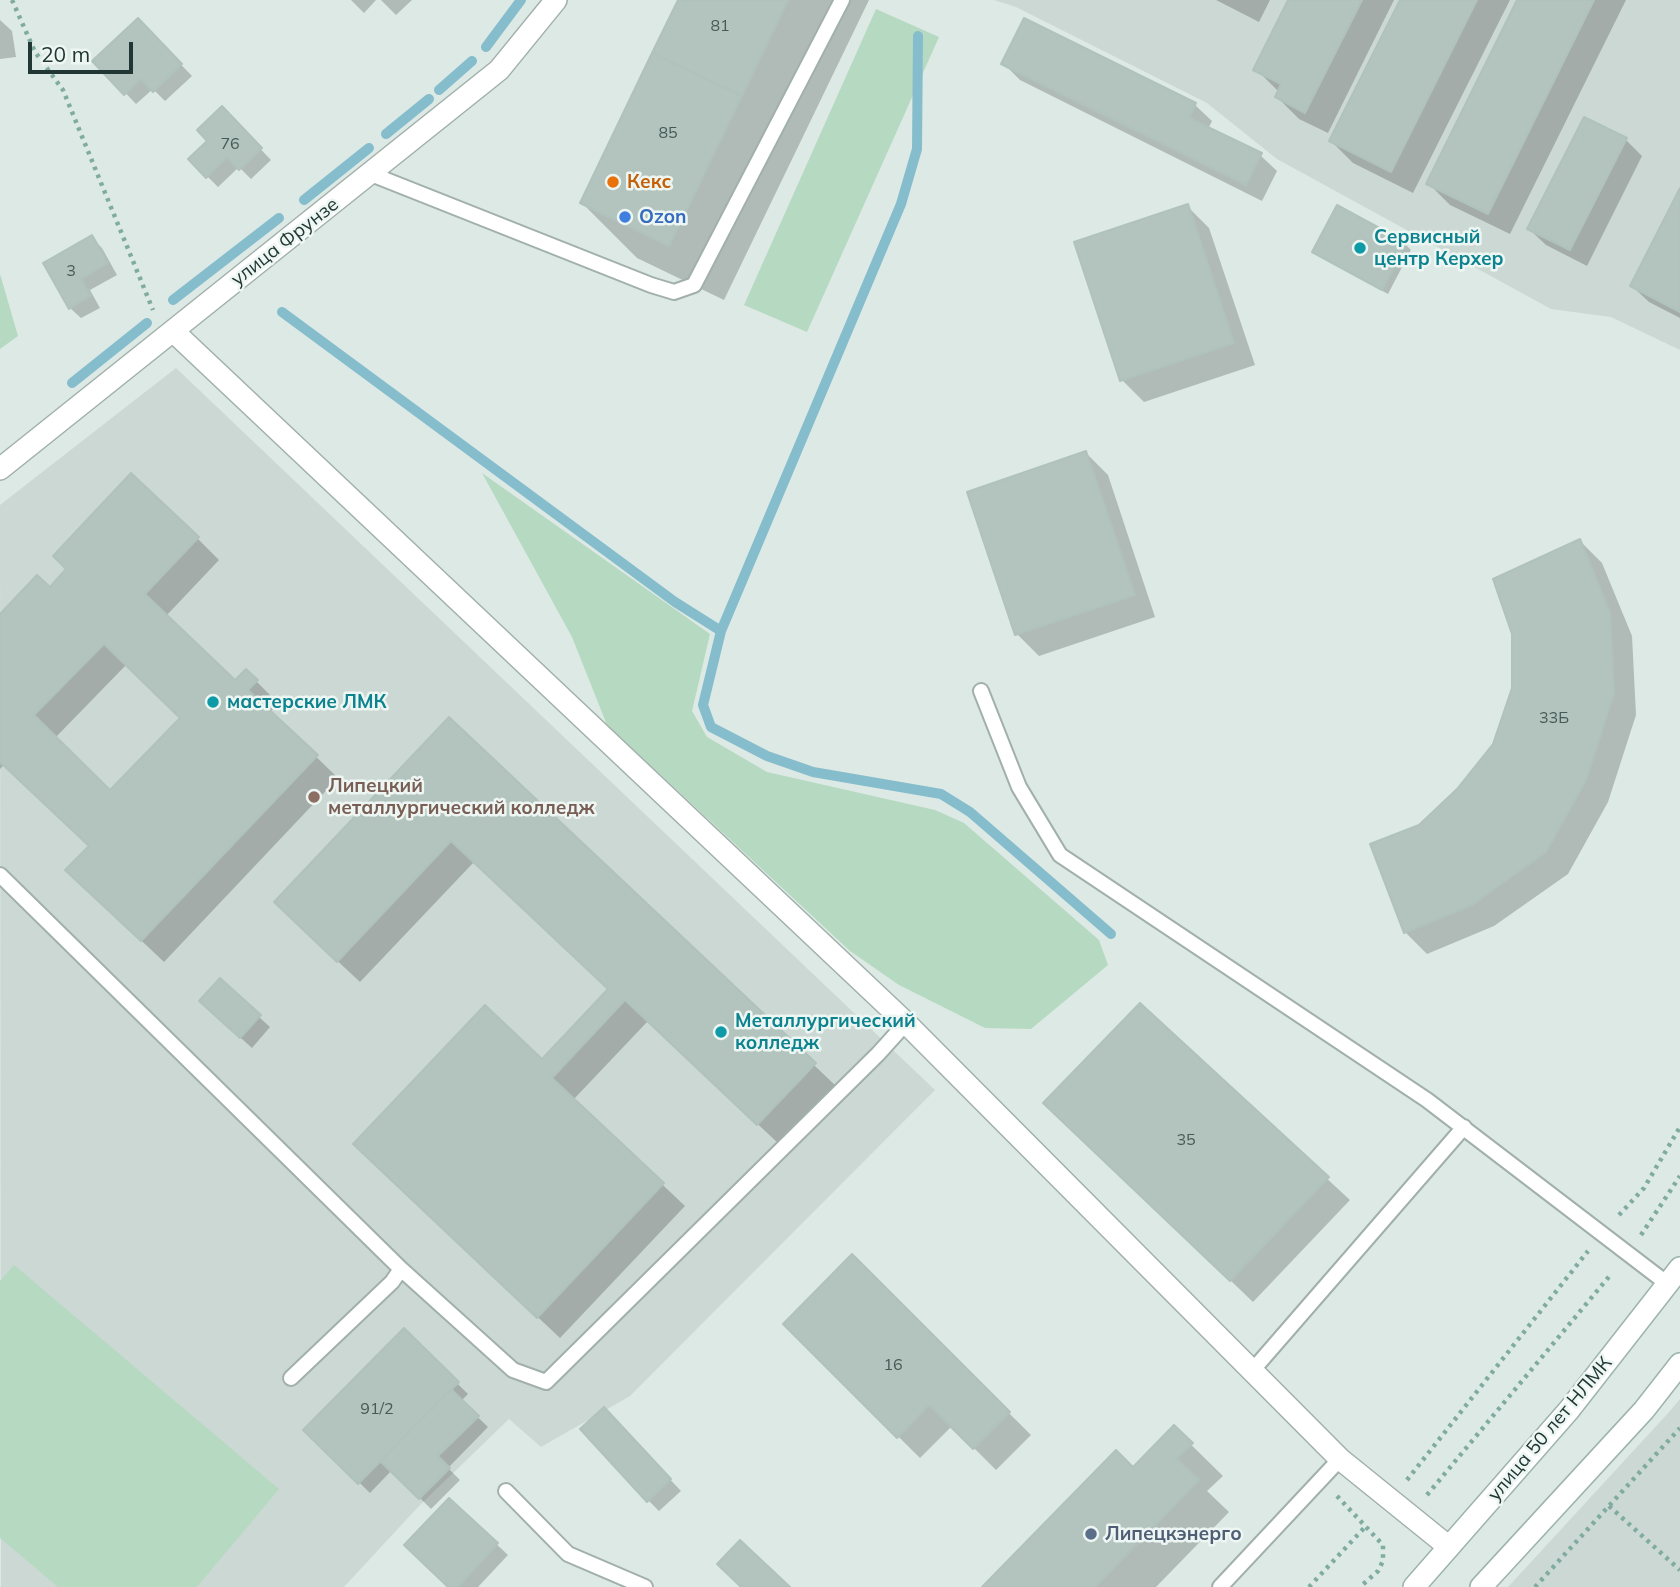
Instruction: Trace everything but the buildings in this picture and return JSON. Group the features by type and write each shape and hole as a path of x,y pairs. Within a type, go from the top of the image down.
{"street":[{"name":"улица Фрунзе","path":"0,469 499,69 556,0"},
{"path":"173,331 906,1023 1340,1459 1448,1547"},
{"name":"улица 50 лет НЛМК","path":"1414,1587 1569,1410 1674,1276"},
{"path":"1481,1587 1644,1410 1680,1364"}],"lane":[{"path":"371,174 650,285 674,292 694,285 842,0"},
{"path":"981,691 1019,787 1060,855 1427,1100 1628,1254 1674,1276"},
{"path":"0,875 401,1269 513,1370 546,1382 878,1054 906,1023"},
{"path":"1252,1371 1464,1127"},
{"path":"291,1378 392,1282 401,1269"},
{"path":"1220,1587 1340,1459"},
{"path":"506,1491 568,1554 645,1587"}],"path":[{"path":"12,0 34,51 62,90 151,307"},
{"path":"1309,1587 1391,1500 1602,1233 1644,1188 1680,1127"},
{"path":"1383,1545 1628,1254 1680,1176"},
{"path":"1535,1587 1680,1428"},
{"path":"1609,1506 1680,1570"}],"shaded area":[{"path":"994,0 1680,0 1680,350 1611,317 1551,309 1277,159 1207,103 1016,7"},
{"name":"Липецкий металлургический колледж","path":"176,368 935,1090 630,1396 541,1447 509,1419 418,1507 344,1587 1,1587 0,505"},
{"path":"1680,1399 1680,1587 1508,1587 1670,1411"}],"green space":[{"path":"876,9 939,37 807,332 744,305"},
{"path":"0,274 18,336 0,349"},
{"path":"482,473 710,634 692,711 707,737 767,772 935,810 964,823 1099,940 1108,965 1031,1029 985,1028 899,985 850,951 607,725 572,637"},
{"path":"14,1265 279,1489 197,1587 58,1587 0,1538 0,1281"}],"waterway":[{"path":"486,47 521,0"},
{"path":"918,36 917,149 901,204 721,631 703,705 711,727 767,756 813,772 941,794 970,812 1111,934"},
{"path":"439,90 472,61"},
{"path":"386,134 429,99"},
{"path":"304,200 369,148"},
{"path":"173,300 279,218"},
{"path":"282,312 675,602 721,631"},
{"path":"72,383 147,323"}],"place":[{"name":"Кекс","path":"613,182"},
{"name":"Ozon","path":"625,217"},
{"name":"Сервисный центр Керхер","path":"1360,248"},
{"name":"мастерские ЛМК","path":"213,702"},
{"name":"Липецкий металлургический колледж","path":"314,797"},
{"name":"Металлургический колледж","path":"721,1032"},
{"name":"Липецкэнерго","path":"1091,1534"}]}
